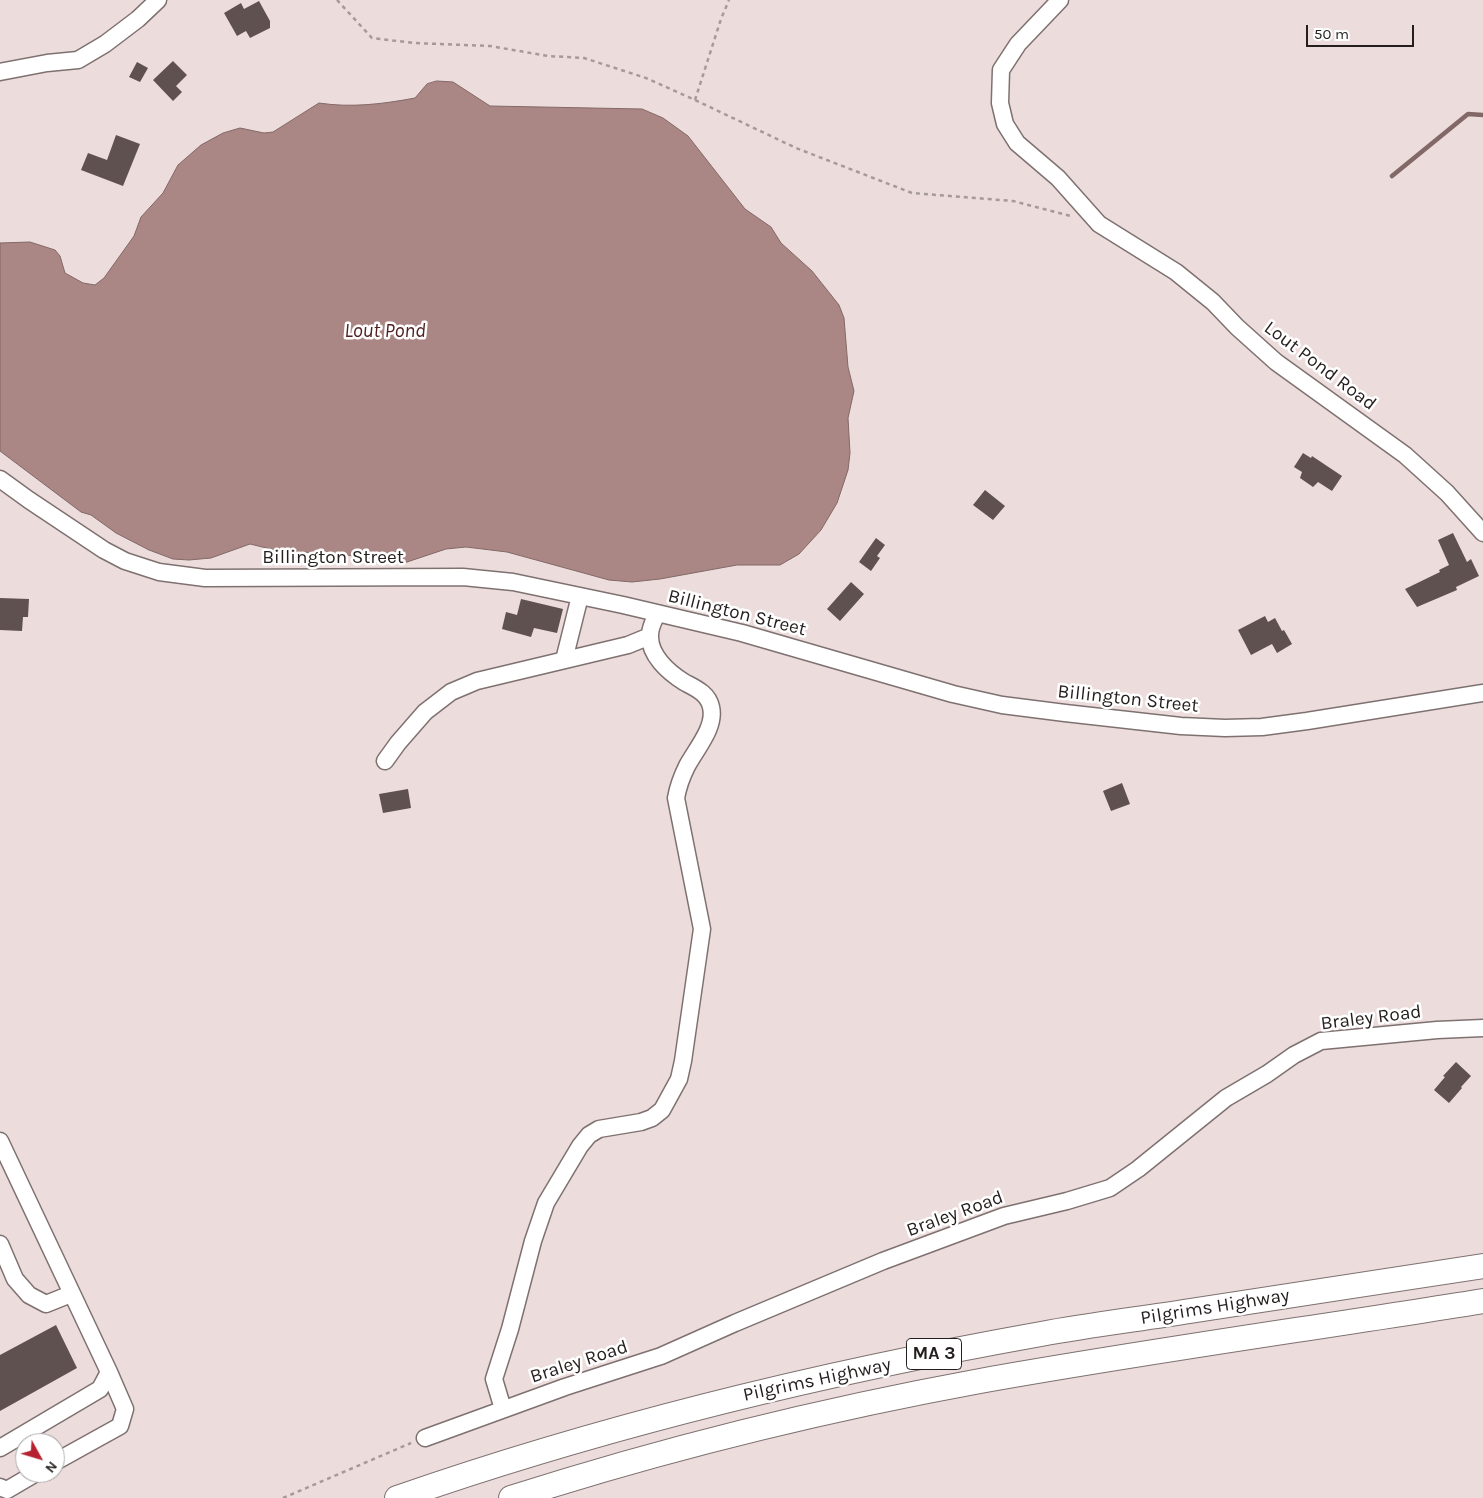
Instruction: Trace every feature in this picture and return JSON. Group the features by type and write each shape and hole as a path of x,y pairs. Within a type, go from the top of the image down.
{"highway":[{"name":"Pilgrims Highway","path":"397,1498 481,1469 590,1437 717,1402 839,1374 1043,1334 1483,1266"},
{"name":"Pilgrims Highway","path":"511,1498 637,1460 743,1432 853,1407 1077,1365 1483,1301"}],"street":[{"path":"0,72 47,63 78,60 105,44 138,19 158,0"},
{"name":"Lout Pond Road","path":"1060,0 1018,44 1001,70 1000,103 1005,124 1017,143 1058,178 1099,224 1176,272 1213,302 1237,327 1276,362 1406,455 1447,493 1483,533"},
{"name":"Billington Street","path":"0,479 104,550 125,561 177,576 205,578 463,577 504,581 580,596 742,633 953,694 1002,705 1181,726 1225,728 1262,727 1307,721 1483,693"},
{"path":"564,660 580,596"},
{"path":"503,1409 494,1379 510,1329 533,1241 546,1203 580,1146 589,1135 599,1129 647,1120 662,1110 679,1079 683,1061 702,929 676,798 679,784 711,722 711,707 705,694 677,678 653,651 650,628 658,614"},
{"path":"386,761 398,743 425,712 451,692 477,681 628,645 650,636"},
{"name":"Braley Road","path":"424,1438 503,1409 661,1356 884,1261 1004,1216 1067,1201 1110,1188 1138,1169 1226,1098 1267,1074 1294,1055 1321,1042 1437,1030 1483,1028"},
{"path":"0,1141 125,1409 120,1426 65,1456"},
{"path":"0,1244 15,1279 29,1295 46,1304 71,1294"},
{"path":"0,1448 100,1389 108,1372"},
{"path":"0,1487 7,1490 19,1483"}],"path":[{"path":"337,0 372,38 414,43 490,46 548,56 584,58 646,78 796,148 912,193 1013,201 1099,224"},
{"path":"696,100 721,19 729,0"},
{"path":"283,1498 424,1438"}],"water":[{"name":"Lout Pond","path":"437,81 453,82 490,106 642,109 663,118 688,136 745,209 771,227 781,243 812,271 839,305 844,318 848,367 854,391 848,418 850,453 848,470 837,503 821,530 799,554 780,565 737,565 660,579 632,582 609,580 507,552 466,547 446,549 407,562 391,563 342,554 279,551 250,544 211,558 173,559 149,550 116,533 91,515 81,512 0,451 0,243 30,242 55,250 60,256 65,273 83,283 95,285 104,278 134,236 141,217 163,193 178,165 201,145 223,133 240,128 264,133 273,132 319,103 367,105 415,98 427,84"}],"building":[{"path":"259,1 270,21 270,28 250,38 246,31 237,36 224,13 241,3 244,9"},
{"path":"173,61 187,75 176,86 182,92 173,101 153,80"},
{"path":"137,62 148,68 140,82 129,77"},
{"path":"116,135 140,144 123,186 81,170 88,153 107,160"},
{"path":"1303,453 1311,458 1312,456 1342,476 1332,491 1318,482 1313,487 1300,478 1302,472 1294,467"},
{"path":"985,490 1005,506 993,520 973,505"},
{"path":"1453,533 1467,562 1471,559 1479,576 1456,587 1457,590 1417,607 1405,589 1440,572 1439,570 1449,565 1438,540"},
{"path":"876,538 885,545 877,556 880,558 871,571 859,562"},
{"path":"851,582 864,594 840,621 827,609"},
{"path":"0,598 29,599 28,617 23,617 22,631 0,630"},
{"path":"521,599 563,609 557,633 534,628 531,637 502,629 506,612 517,615"},
{"path":"1265,616 1268,622 1275,618 1292,644 1277,653 1272,644 1251,655 1238,630"},
{"path":"1122,783 1130,804 1111,811 1103,791"},
{"path":"408,789 411,808 383,813 379,794"},
{"path":"1456,1062 1471,1076 1449,1103 1434,1090 1445,1077 1443,1076"},
{"path":"56,1325 77,1368 0,1411 0,1355"}],"waterway":[{"path":"1392,176 1468,114 1483,115"}]}
